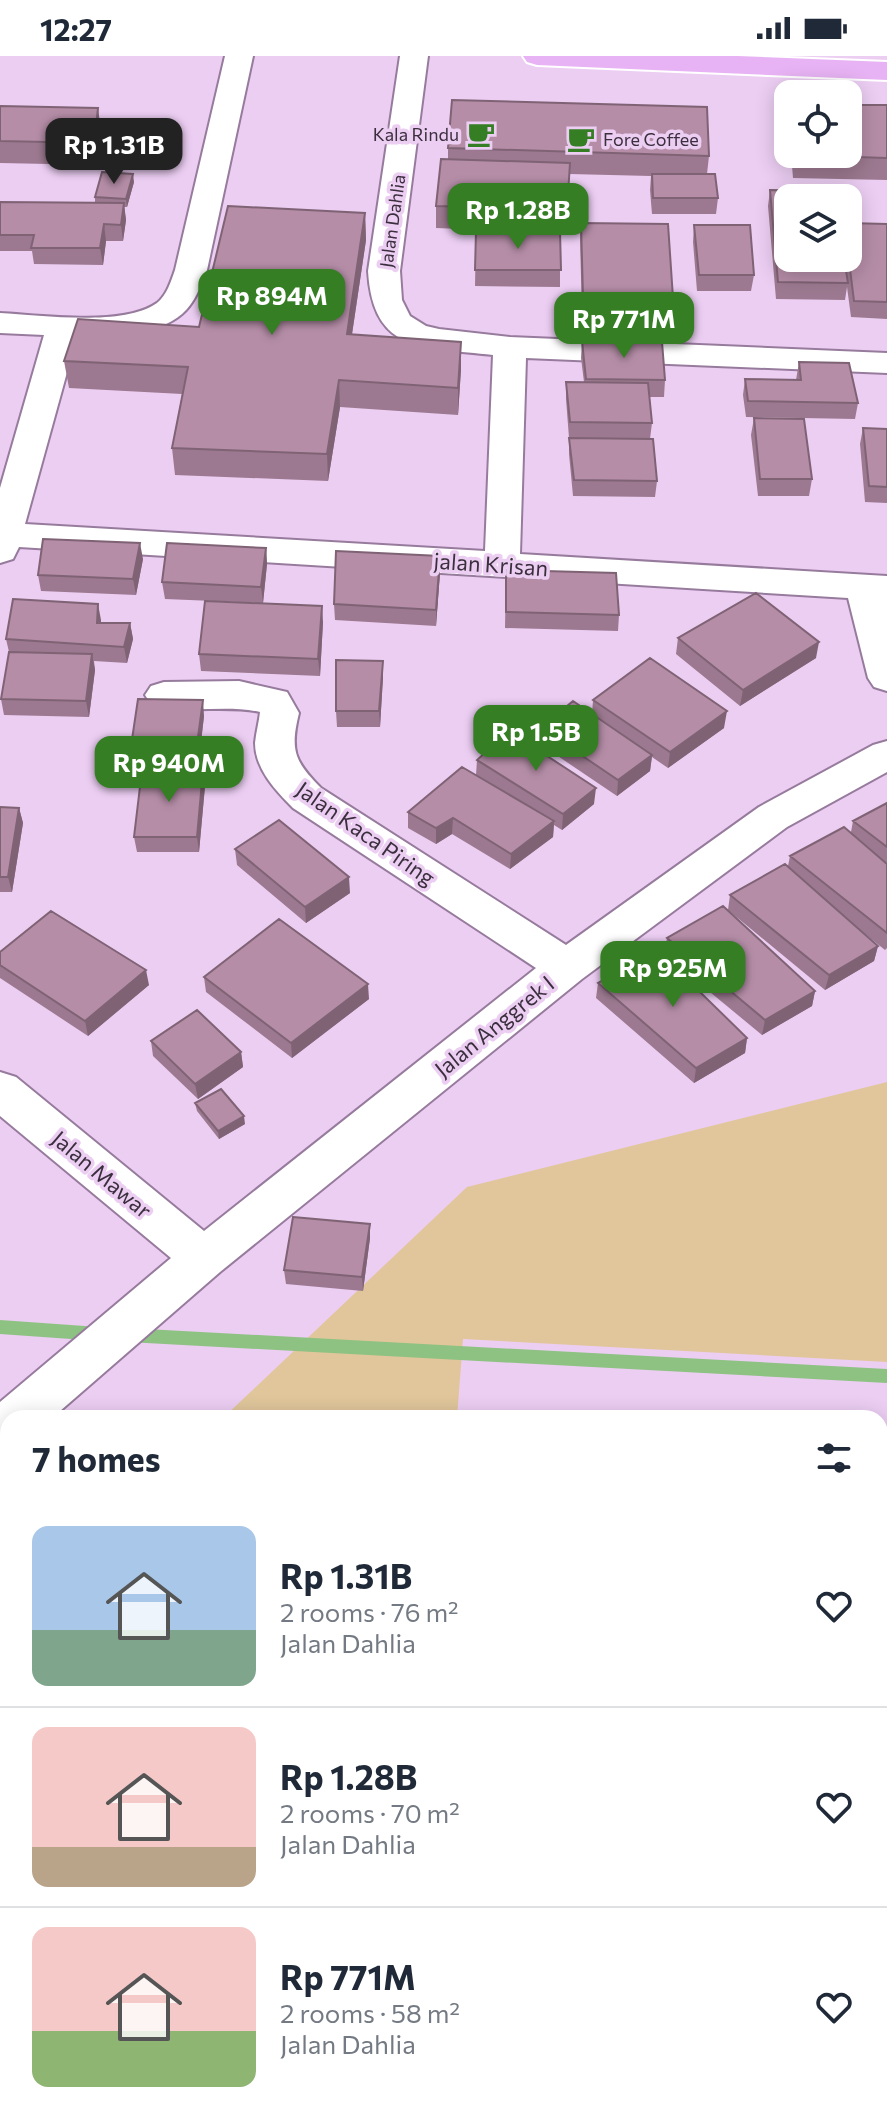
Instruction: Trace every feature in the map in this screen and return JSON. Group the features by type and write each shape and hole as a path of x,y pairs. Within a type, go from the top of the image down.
{"main road":[{"path":"537,56 887,71"}],"street":[{"path":"0,323 63,326 147,321 168,310 182,294 191,270 239,56"},
{"name":"Jalan Dahlia","path":"414,56 374,237 384,271 386,300 396,321 415,334 510,347 887,363"},
{"path":"202,224 233,226"},
{"path":"2,540 63,326"},
{"path":"502,565 510,347"},
{"name":"jalan Krisan","path":"2,540 875,587"},
{"path":"875,587 887,678"},
{"name":"Jalan Kaca Piring","path":"164,695 239,694 273,701 280,713 272,739 275,756 286,777 307,798 567,967"},
{"name":"Jalan Anggrek I","path":"26,1410 161,1298 204,1258 567,967 773,817 887,755"},
{"name":"Jalan Mawar","path":"0,1090 204,1258"}],"shaded area":[{"path":"887,1082 887,1362 463,1339 458,1410 231,1410 467,1187"}],"building":[{"path":"452,100 707,107 709,156 448,148"},
{"path":"862,105 887,105 887,158 862,157"},
{"path":"0,106 98,108 94,143 0,141"},
{"path":"441,159 570,163 567,210 436,206"},
{"path":"102,172 133,174 126,199 95,197"},
{"path":"652,174 715,174 718,198 653,198"},
{"path":"770,190 774,190 774,236"},
{"path":"0,202 124,203 121,225 104,224 100,248 31,248 34,235 0,235"},
{"path":"228,206 365,213 347,334 461,342 458,388 339,380 327,454 172,448 188,367 64,361 78,319 199,327"},
{"path":"581,223 668,224 673,298 583,297"},
{"path":"862,223 887,224 887,302 854,301 850,272 862,272"},
{"path":"694,225 750,225 754,275 699,275"},
{"path":"476,231 560,232 561,270 475,270"},
{"path":"777,272 846,272 848,283 778,282"},
{"path":"582,341 662,342 665,380 586,379"},
{"path":"799,362 849,363 858,403 748,401 745,379 801,380"},
{"path":"566,382 648,383 652,423 570,422"},
{"path":"754,418 804,419 812,479 760,479"},
{"path":"863,428 887,429 887,487 869,486"},
{"path":"569,438 653,439 657,481 574,480"},
{"path":"43,539 140,543 133,579 38,575"},
{"path":"167,543 266,548 261,587 162,582"},
{"path":"336,551 440,556 436,610 334,604"},
{"path":"506,570 616,573 619,615 506,612"},
{"path":"756,593 819,642 743,690 678,638"},
{"path":"13,599 98,604 97,623 130,623 124,647 6,639"},
{"path":"205,601 322,606 318,659 199,654"},
{"path":"9,652 92,654 86,701 1,699"},
{"path":"650,658 727,711 670,752 593,700"},
{"path":"336,660 383,661 379,711 336,711"},
{"path":"138,699 203,700 196,752 130,753"},
{"path":"573,701 652,755 618,780 541,728"},
{"path":"509,731 596,788 563,814 477,760"},
{"path":"462,767 554,821 511,854 453,818 436,828 408,812"},
{"path":"142,770 203,770 197,837 134,837"},
{"path":"887,803 887,847 853,821"},
{"path":"0,807 19,808 8,877 0,877"},
{"path":"279,820 349,877 305,907 235,849"},
{"path":"844,827 887,864 887,933 790,856"},
{"path":"785,864 878,946 829,975 730,895"},
{"path":"723,906 815,991 765,1020 667,938"},
{"path":"51,911 146,970 85,1021 0,965 0,952"},
{"path":"279,919 368,984 291,1043 204,977"},
{"path":"657,950 747,1038 696,1068 598,983"},
{"path":"197,1010 241,1052 195,1084 151,1041"},
{"path":"221,1089 244,1116 218,1131 195,1103"},
{"path":"293,1217 370,1224 362,1277 284,1270"}],"waterway":[{"path":"0,1327 99,1334"},
{"path":"128,1335 887,1376"}],"place":[{"name":"Kala Rindu","path":"481,134"},
{"name":"Fore Coffee","path":"581,139"}]}
